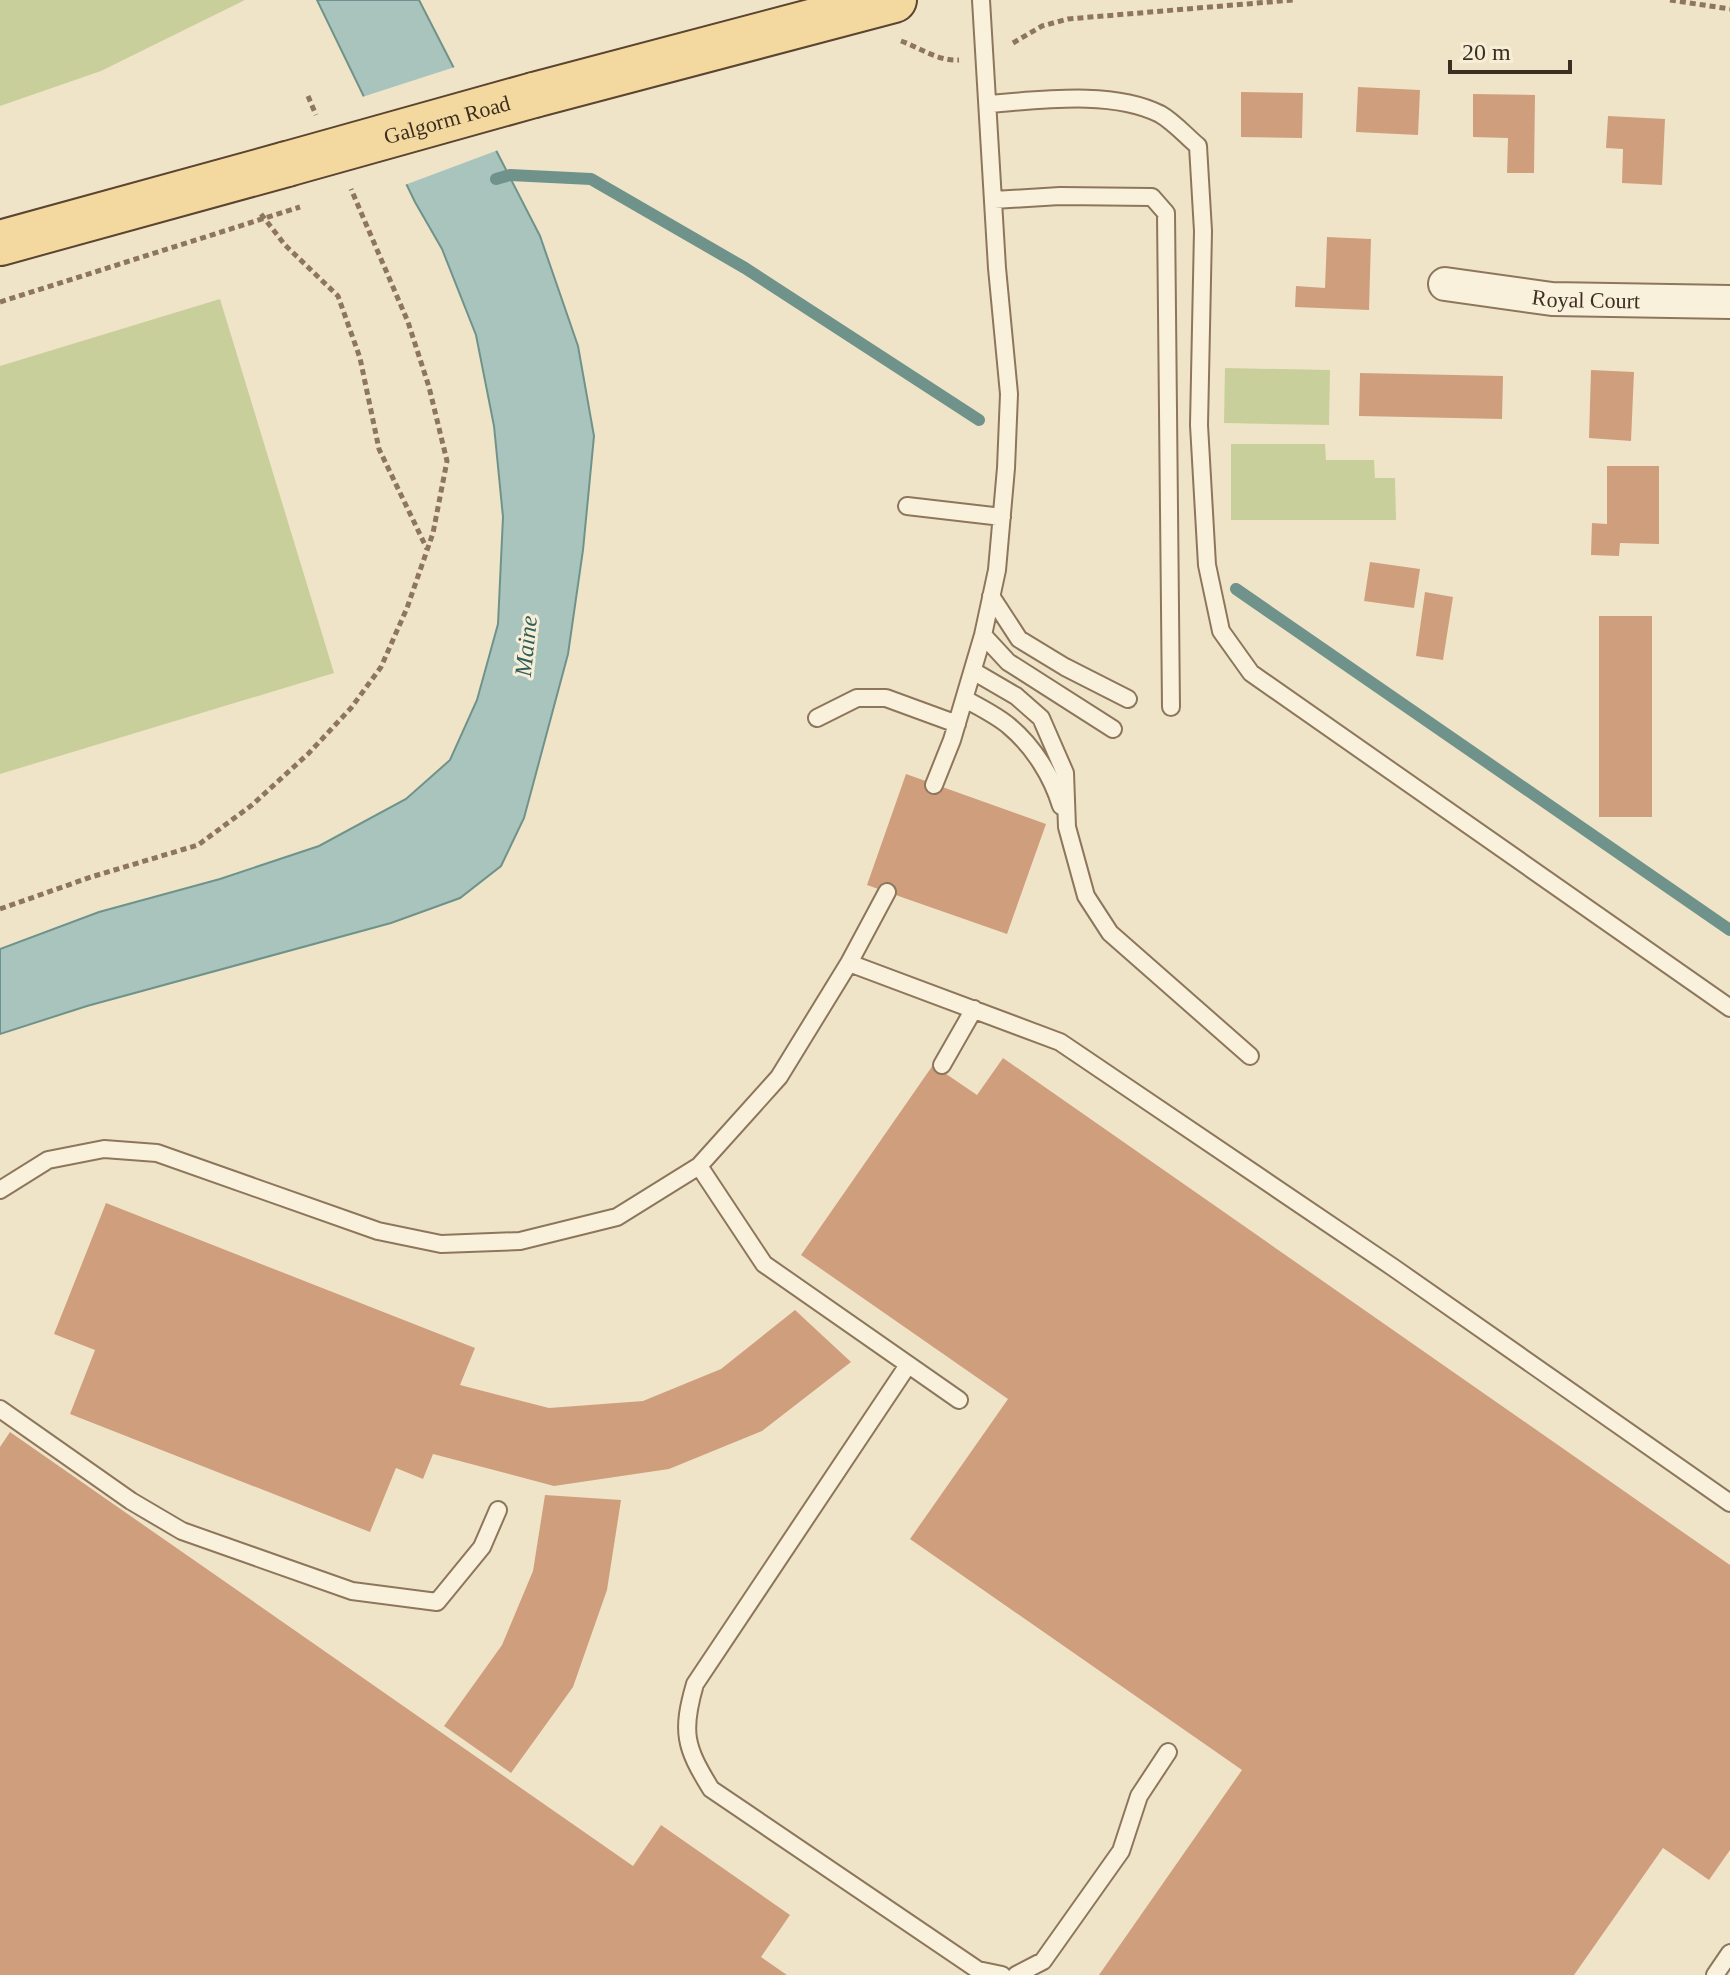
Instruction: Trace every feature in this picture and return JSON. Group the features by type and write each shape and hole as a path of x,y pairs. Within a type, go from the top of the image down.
{"main road":[{"name":"Galgorm Road","path":"0,243 534,95 897,21"}],"street":[{"name":"Royal Court","path":"1445,284 1552,299 1730,302"}],"lane":[{"path":"934,785 957,724 983,635 997,570 1002,517 1009,394 981,0"},
{"path":"988,104 1056,99 1133,103 1163,115 1198,146 1203,231 1199,425 1207,565 1221,631 1251,673 1730,1008"},
{"path":"994,200 1060,196 1152,197 1166,213 1171,707"},
{"path":"907,506 1002,517"},
{"path":"991,596 1019,639 1128,699"},
{"path":"983,635 1008,662 1113,729"},
{"path":"973,671 1016,696 1041,718 1065,773 1067,827"},
{"path":"817,718 857,698 886,698 957,724"},
{"path":"965,699 1009,725 1054,783 1086,896 1110,933 1250,1056"},
{"path":"0,1190 48,1160 104,1149 157,1153 378,1231 441,1244 520,1241 617,1217 699,1166 779,1077 849,963 887,892"},
{"path":"849,963 1060,1042 1394,1268 1730,1503"},
{"path":"942,1065 974,1009"},
{"path":"699,1166 764,1264 959,1400"},
{"path":"908,1365 695,1684 685,1718 692,1758 711,1789 978,1970 1002,1975"},
{"path":"0,1409 131,1501 182,1531 352,1591 437,1602 482,1547 498,1510"},
{"path":"1016,1975 1043,1961 1121,1851 1139,1796 1168,1752"},
{"path":"1715,1975 1730,1953"}],"path":[{"path":"897,21 920,48 943,61 985,59 1042,26 1068,19 1293,0"},
{"path":"1670,0 1730,9"},
{"path":"308,96 321,125"},
{"path":"233,179 285,245 338,296 360,358 379,449 427,549"},
{"path":"0,909 91,877 198,845 252,805 319,743 351,708 381,667 407,608 427,549 447,461 429,387 408,322 347,181"},
{"path":"348,192 364,187"},
{"path":"0,302 303,206"}],"green space":[{"path":"0,0 245,0 101,71 0,106"},
{"path":"220,299 334,673 0,774 0,366"},
{"path":"1225,368 1330,370 1329,425 1224,423"},
{"path":"1231,444 1325,444 1326,460 1374,460 1375,478 1395,478 1396,520 1231,520"}],"water":[{"name":"Maine","path":"317,0 419,0 540,236 578,346 594,436 583,550 568,654 524,818 501,866 460,898 391,923 87,1006 0,1034 0,949 99,912 220,879 319,846 406,799 450,760 477,700 498,624 503,517 494,426 476,335 442,249 415,202"}],"pier":[{"path":"458,66 501,149 402,186 359,98"}],"building":[{"path":"1358,87 1420,90 1418,135 1356,132"},
{"path":"1241,92 1303,93 1302,138 1241,137"},
{"path":"1473,94 1535,95 1534,173 1507,173 1508,138 1473,137"},
{"path":"1608,116 1665,119 1662,185 1622,183 1623,149 1606,148"},
{"path":"1327,237 1371,239 1369,310 1295,307 1296,286 1325,288"},
{"path":"1591,370 1634,372 1631,441 1589,438"},
{"path":"1360,373 1503,376 1502,419 1359,416"},
{"path":"1607,466 1659,466 1659,544 1620,543 1619,556 1591,555 1592,523 1607,524"},
{"path":"1370,562 1420,569 1414,608 1364,601"},
{"path":"1425,592 1453,597 1443,660 1416,656"},
{"path":"1599,616 1652,616 1652,817 1599,817"},
{"path":"906,774 1046,824 1007,934 867,885"},
{"path":"1003,1058 1730,1565 1730,1850 1709,1880 1663,1848 1574,1975 1099,1975 1242,1770 910,1539 1008,1399 801,1255 933,1065 977,1095"},
{"path":"106,1203 475,1348 460,1385 549,1408 643,1401 721,1369 795,1310 851,1362 762,1431 669,1469 554,1486 433,1454 423,1479 396,1468 370,1532 70,1414 95,1350 54,1334"},
{"path":"10,1432 633,1866 661,1825 790,1915 761,1957 787,1975 0,1975 0,1447"},
{"path":"545,1495 621,1500 607,1590 573,1687 511,1773 444,1726 502,1645 533,1571"}],"waterway":[{"path":"496,179 510,175 591,179 745,268 979,420"},
{"path":"1236,589 1730,930"}]}
